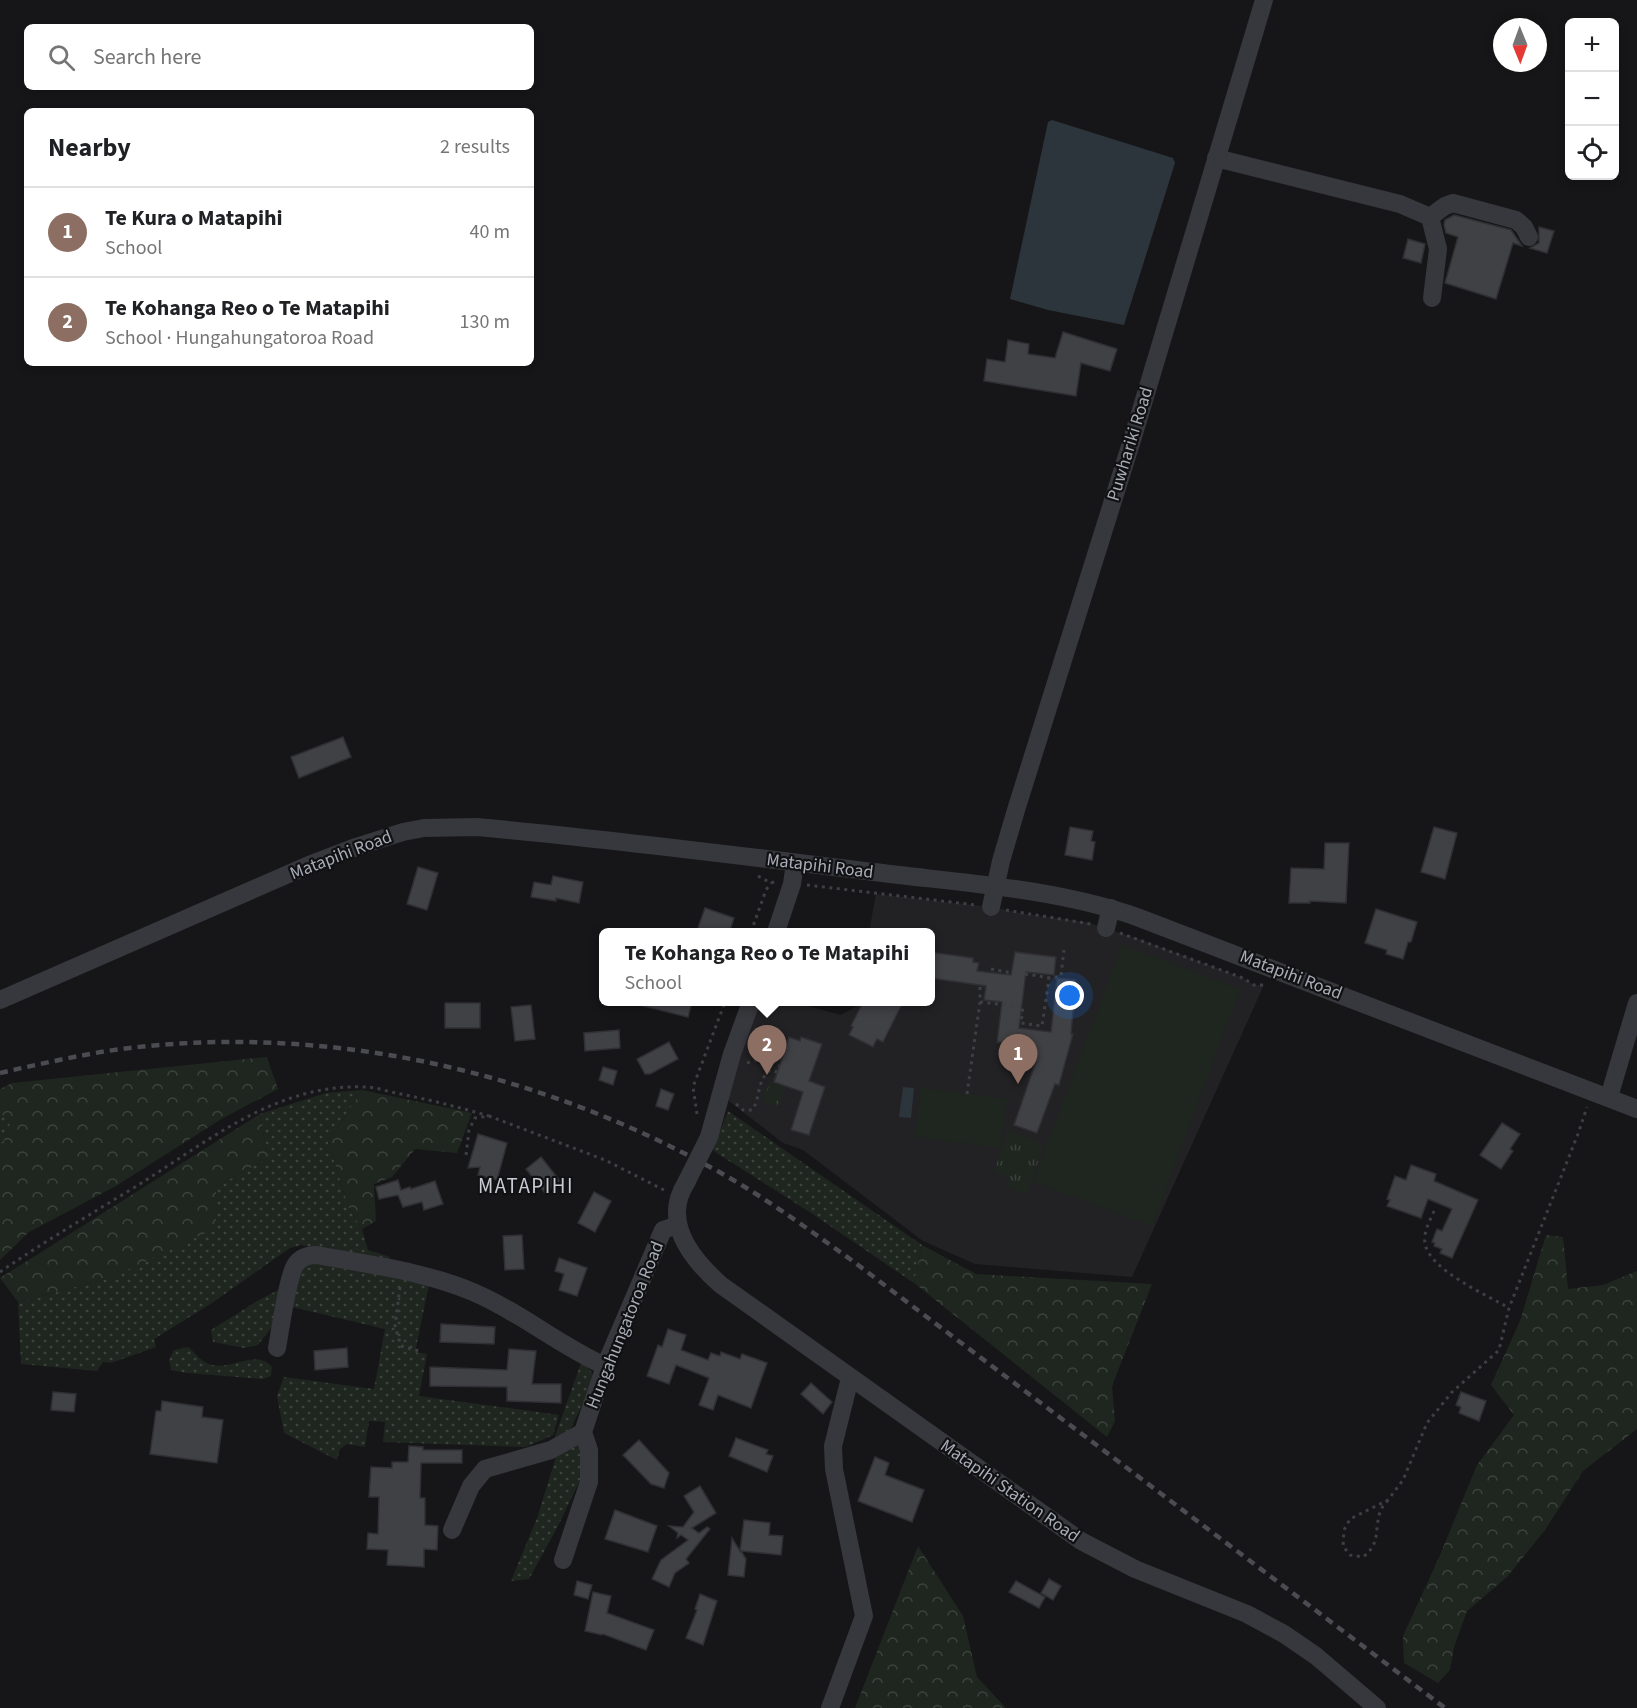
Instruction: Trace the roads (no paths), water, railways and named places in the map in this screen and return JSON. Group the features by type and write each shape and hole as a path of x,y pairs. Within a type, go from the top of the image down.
{"street":[{"name":"Puwhariki Road","path":"991,907 1016,810 1132,440 1264,0"},
{"path":"1216,158 1400,204 1430,217"},
{"path":"1430,217 1453,203 1516,220 1524,226 1529,237"},
{"path":"1430,217 1438,249 1432,298"},
{"name":"Matapihi Road","path":"0,1000 309,865 356,847 424,828 450,826 501,829 996,887 1078,900 1111,908 1596,1101 1637,1108"},
{"path":"778,928 792,884 795,863"},
{"path":"1106,928 1111,908"},
{"path":"1596,1101 1637,1003"},
{"name":"Hungahungatoroa Road","path":"564,1560 589,1482 590,1450 583,1432 605,1366 663,1230 678,1225 679,1199 709,1137 732,1054 750,1006"},
{"name":"Matapihi Station Road","path":"678,1225 689,1250 714,1280 1081,1541 1135,1569 1247,1614 1284,1634 1316,1656 1371,1706"},
{"path":"277,1348 293,1269 301,1259 308,1255 317,1255 401,1272 451,1284 473,1292 513,1313 580,1355 605,1366"},
{"path":"831,1708 864,1616 834,1469 833,1446 850,1378"},
{"path":"452,1530 471,1486 485,1469 551,1450 583,1432"}],"railway":[{"path":"0,1073 107,1051 185,1043 263,1042 340,1048 418,1060 494,1078 568,1102 640,1132 746,1188 850,1259 1445,1708"}],"place":[{"name":"Te Kohanga Reo o Te Matapihi","path":"767,1075"},
{"name":"Te Kura o Matapihi","path":"1018,1084"}],"district":[{"name":"MATAPIHI","path":"526,1186"}]}
